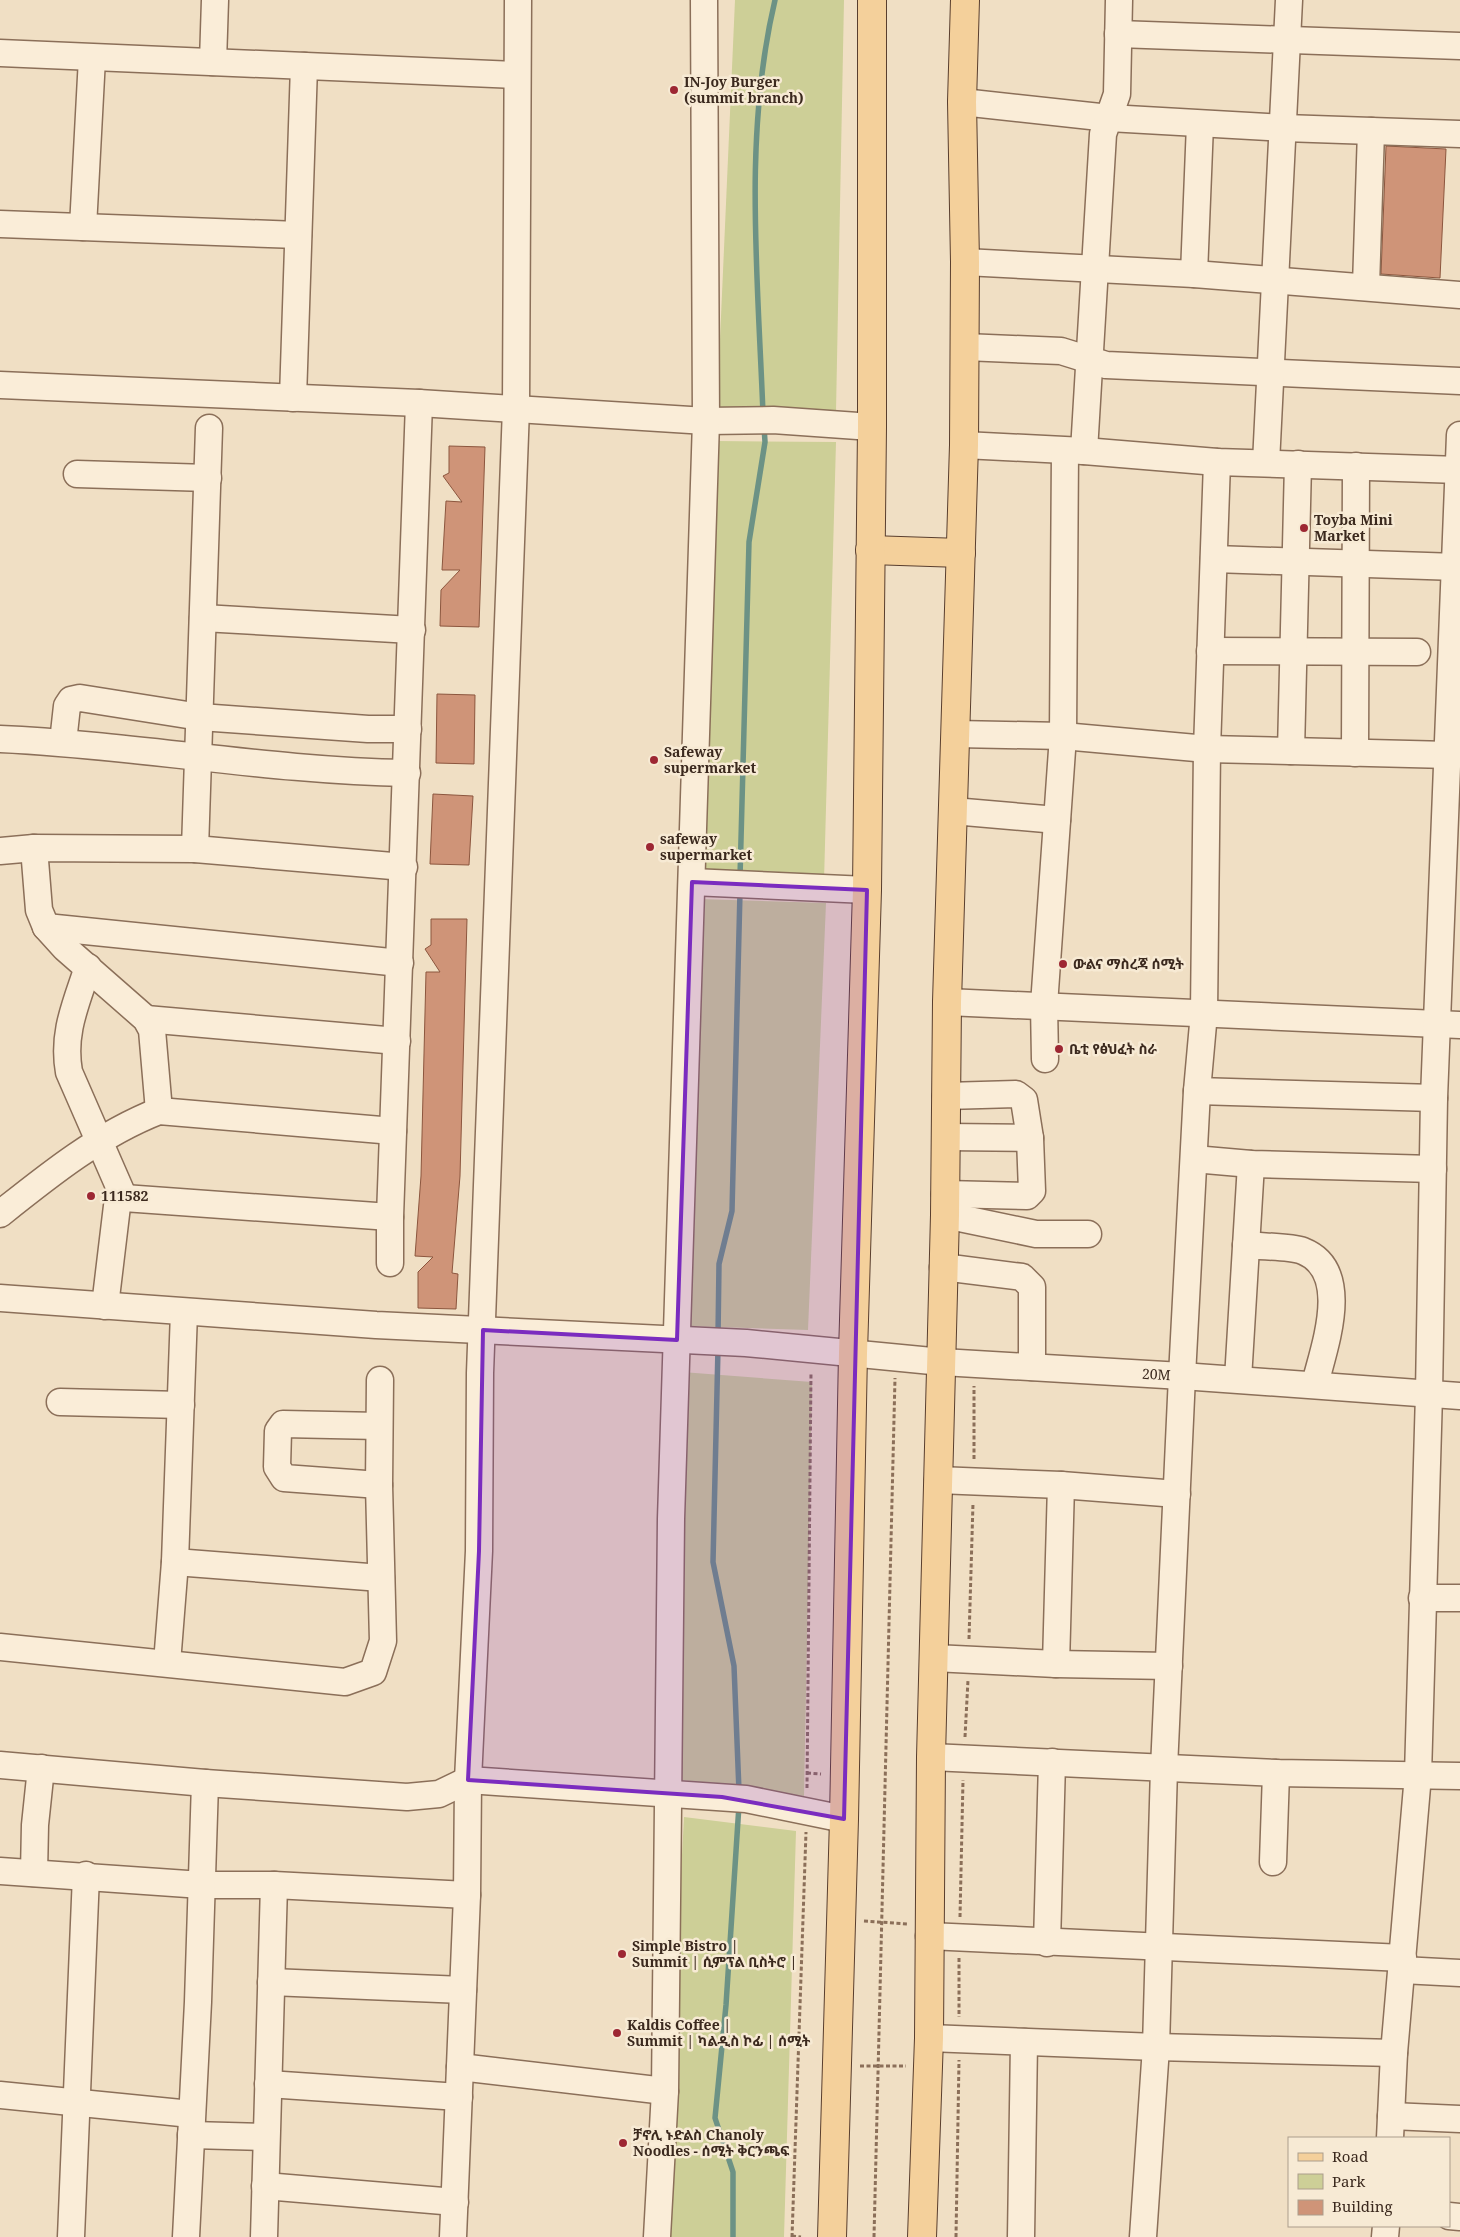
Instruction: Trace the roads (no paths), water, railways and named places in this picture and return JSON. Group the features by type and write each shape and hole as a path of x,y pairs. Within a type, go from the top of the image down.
{"main road":[{"path":"832,2237 844,1819 853,1354 867,890 872,427 872,0"},
{"path":"922,2237 929,2038 931,1757 942,1362 947,1002 964,445 965,262 962,102 966,0"},
{"path":"870,550 961,553"}],"street":[{"path":"213,62 215,0"},
{"path":"454,2237 466,1895 468,1780 479,1551 480,1373 516,408 518,0"},
{"path":"657,2237 665,2090 671,1519 690,1340 692,882 706,421 704,0"},
{"path":"1046,1059 1044,1005 1063,736 1075,451 1089,360 1103,134 1117,94 1119,0"},
{"path":"1266,463 1289,0"},
{"path":"1118,34 1460,46"},
{"path":"0,53 517,75"},
{"path":"83,227 92,58"},
{"path":"293,398 304,66"},
{"path":"962,102 1109,118 1200,124 1460,134"},
{"path":"1194,274 1200,124"},
{"path":"1366,286 1371,131"},
{"path":"0,224 298,234"},
{"path":"965,262 1096,267 1366,286 1460,295"},
{"path":"965,347 1061,351 1106,365 1460,381"},
{"path":"0,385 419,403 706,421 773,420 872,427"},
{"path":"390,1263 390,1217 404,867 419,403"},
{"path":"194,849 210,428"},
{"path":"1460,435 1457,567 1449,754 1451,911 1448,1024 1434,1098 1429,1394 1418,1775 1394,2053 1391,2127 1460,2119"},
{"path":"964,445 1217,462 1459,470"},
{"path":"1143,2237 1156,2047 1164,1768 1182,1376 1197,1091 1204,1014 1207,750 1217,462"},
{"path":"1291,751 1298,464"},
{"path":"1355,753 1356,466"},
{"path":"77,474 208,478"},
{"path":"1214,559 1457,567"},
{"path":"203,618 412,630"},
{"path":"1210,651 1417,652"},
{"path":"63,742 66,706 71,700 80,698 200,717 368,729 408,729"},
{"path":"956,734 1063,736 1207,750 1449,754"},
{"path":"0,739 63,742 197,758 319,769 407,773"},
{"path":"953,811 1057,820"},
{"path":"0,851 34,848 194,849 404,867"},
{"path":"34,848 40,910 46,927 65,948 146,1019 152,1030 159,1111"},
{"path":"692,882 867,890"},
{"path":"46,927 400,963"},
{"path":"88,967 66,1036 66,1053 69,1072 124,1198"},
{"path":"947,1002 1448,1024"},
{"path":"146,1019 397,1041"},
{"path":"1197,1091 1434,1098"},
{"path":"945,1205 1027,1196 1032,1192 1030,1138 1024,1100 1016,1094 946,1096"},
{"path":"0,1214 59,1167 130,1122 159,1111 394,1131"},
{"path":"946,1138 1030,1138"},
{"path":"1194,1160 1251,1164 1433,1169"},
{"path":"1238,1379 1251,1164"},
{"path":"124,1198 390,1217"},
{"path":"105,1306 117,1206 124,1198"},
{"path":"945,1205 1036,1234 1088,1234"},
{"path":"1246,1245 1302,1251 1319,1261 1330,1281 1333,1297 1315,1384"},
{"path":"943,1267 1022,1277 1032,1287 1032,1367"},
{"name":"20M","path":"3,1293 105,1306 184,1312 483,1330 746,1343 942,1362 975,1362 1315,1384 1460,1396"},
{"path":"167,1663 174,1562 184,1312"},
{"path":"0,1648 346,1682 373,1672 383,1642 379,1484 380,1380"},
{"path":"60,1402 181,1405"},
{"path":"379,1426 283,1424 278,1431 276,1467 284,1478 379,1484"},
{"path":"938,1480 1061,1485 1177,1494"},
{"path":"1056,1664 1061,1485"},
{"path":"174,1562 381,1578"},
{"path":"1422,1598 1460,1598"},
{"path":"934,1658 1056,1664 1169,1666"},
{"path":"931,1757 1276,1773 1460,1776"},
{"path":"1047,1943 1052,1762"},
{"path":"0,1765 205,1783 407,1797 439,1794 468,1780 734,1798 844,1819"},
{"path":"34,1872 35,1825 41,1768"},
{"path":"1273,1862 1276,1773"},
{"path":"186,2237 205,1783"},
{"path":"0,1871 86,1875 202,1885 274,1885 466,1895"},
{"path":"71,2237 86,1875"},
{"path":"264,2237 274,1885"},
{"path":"930,1931 959,1938 1160,1948 1402,1964 1460,1973"},
{"path":"271,1982 463,1990"},
{"path":"929,2038 1156,2047 1394,2053"},
{"path":"1021,2237 1024,2042"},
{"path":"460,2068 665,2090"},
{"path":"268,2084 459,2097"},
{"path":"0,2095 78,2103 266,2138"},
{"path":"265,2186 455,2202"}],"waterway":[{"path":"763,414 756,258 756,154 759,102 765,51 775,0"},
{"path":"740,877 749,542 765,442 764,426"},
{"path":"718,1336 719,1264 732,1211 740,892"},
{"path":"718,1348 713,1562 734,1666 739,1791"},
{"path":"733,2237 733,2172 715,2118 726,2005 739,1805"}],"place":[{"name":"IN-Joy Burger (summit branch)","path":"674,90"},
{"name":"Toyba Mini Market","path":"1304,528"},
{"name":"Safeway supermarket","path":"654,760"},
{"name":"safeway supermarket","path":"650,847"},
{"name":"ውልና ማስረጃ ሰሚት","path":"1063,964"},
{"name":"ቤቲ የፅህፈት ስራ","path":"1059,1049"},
{"name":"111582","path":"91,1196"},
{"name":"Simple Bistro | Summit | ሲምፕል ቢስትሮ |","path":"622,1954"},
{"name":"Kaldis Coffee | Summit | ካልዲስ ኮፊ | ሰሚት","path":"617,2033"},
{"name":"ቻኖሊ ኑድልስ Chanoly Noodles - ሰሚት ቅርንጫፍ","path":"623,2143"}]}
